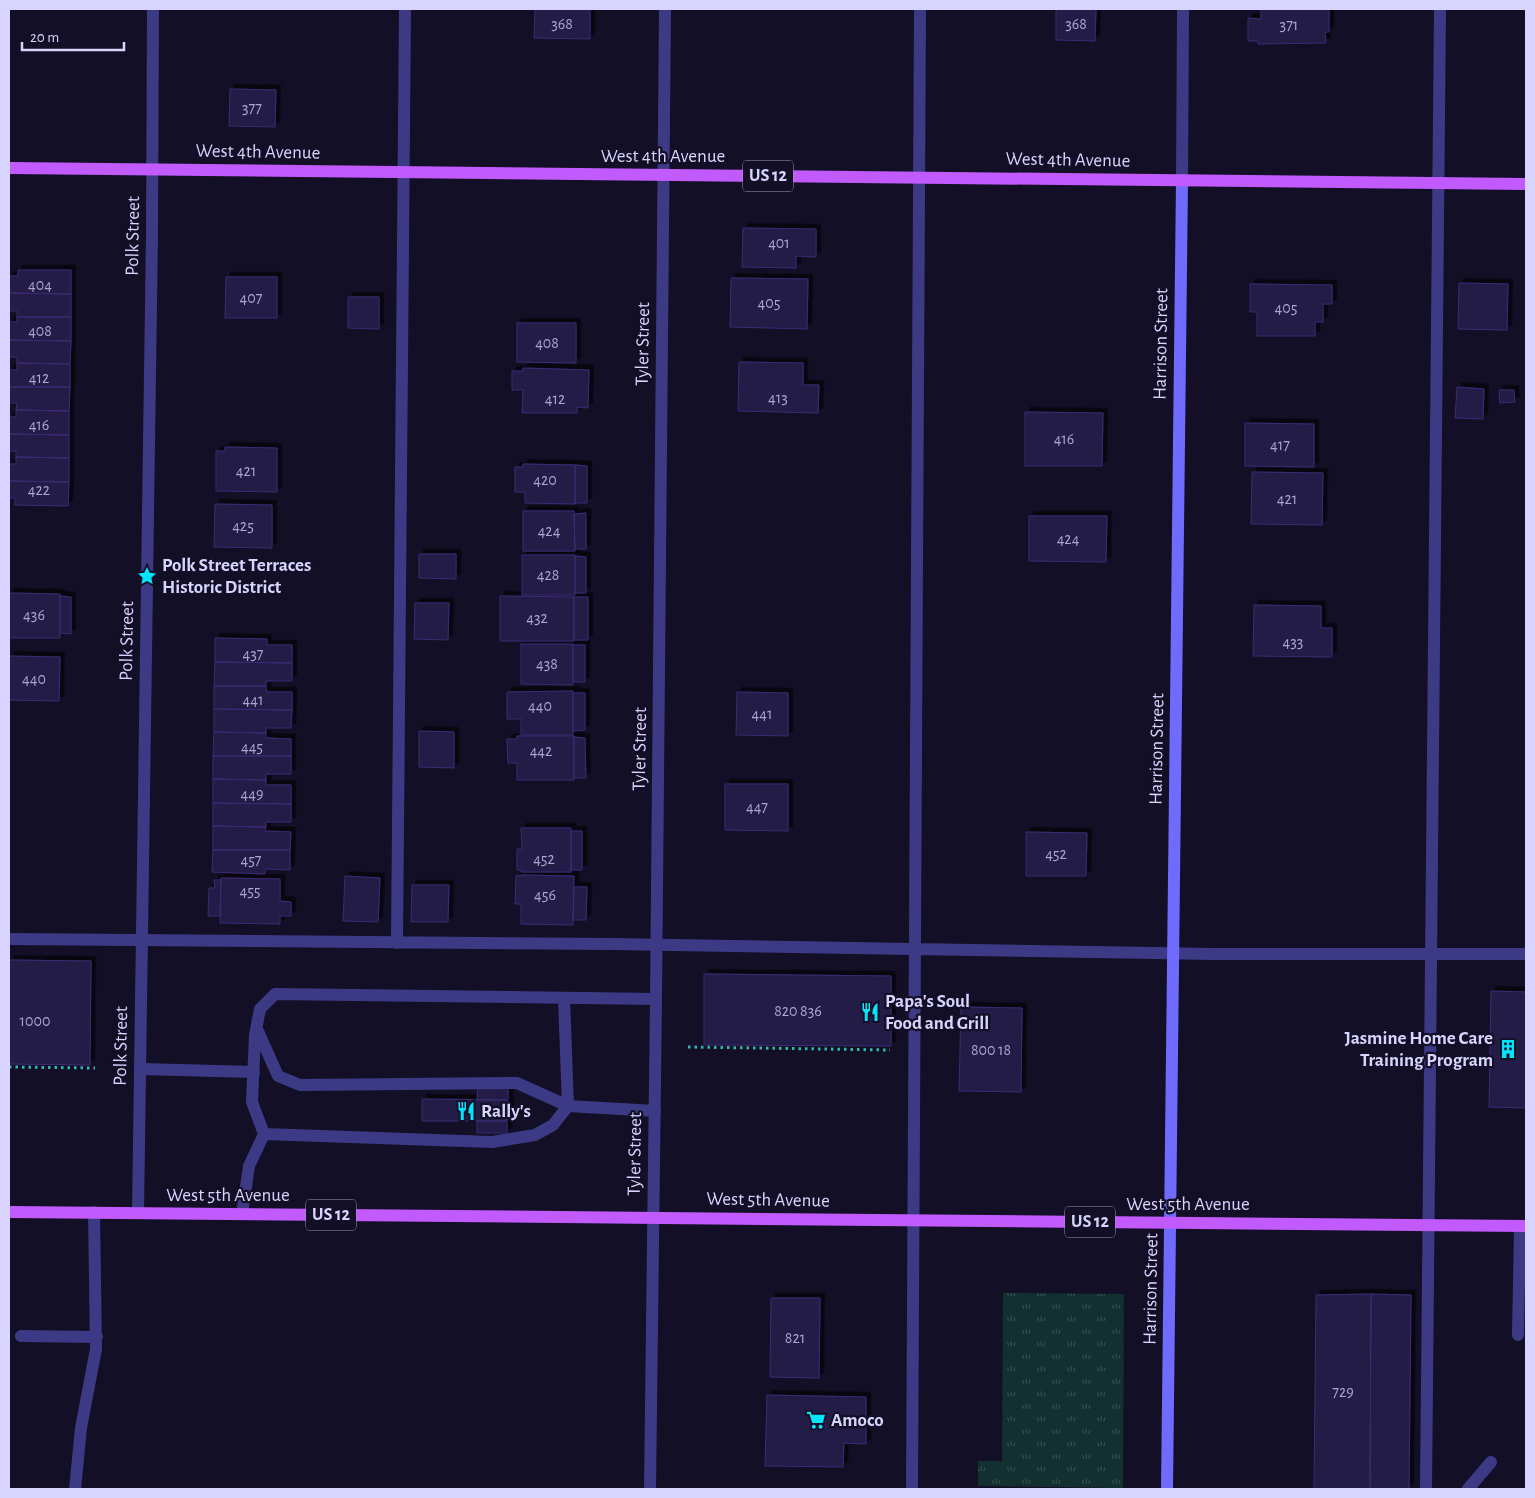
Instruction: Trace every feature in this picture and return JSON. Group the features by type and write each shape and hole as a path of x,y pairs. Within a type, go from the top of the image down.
{"main road":[{"name":"West 4th Avenue","path":"9,168 1526,184"},
{"name":"West 5th Avenue","path":"9,1212 1523,1226"}],"street":[{"name":"Polk Street","path":"138,1213 153,169 153,9"},
{"path":"397,943 405,9"},
{"name":"Tyler Street","path":"650,1489 657,944 664,9"},
{"path":"912,1489 920,9"},
{"name":"Harrison Street","path":"1167,1489 1183,9"},
{"path":"1426,1489 1429,953 1440,9"},
{"path":"9,939 657,944 1173,953 1526,954"},
{"path":"242,1214 249,1166 264,1134 252,1102 256,1026 260,1009 275,994 656,999"},
{"path":"264,1134 492,1142 535,1135 553,1125 568,1106 564,998"},
{"path":"256,1026 278,1076 300,1085 518,1083 568,1106 655,1111"},
{"path":"140,1069 254,1072"},
{"path":"75,1489 81,1428 95,1360 97,1337 94,1212"},
{"path":"1518,1335 1523,1226"},
{"path":"21,1336 97,1337"},
{"path":"1468,1489 1491,1462"}],"path":[{"path":"688,1047 915,1050"},
{"path":"9,1067 95,1068"}],"green space":[{"path":"1003,1293 1124,1294 1123,1488 978,1486 978,1461 1002,1461"}],"building":[{"path":"535,9 590,9 590,39 534,38"},
{"path":"1056,9 1096,9 1095,41 1056,40"},
{"path":"1261,9 1329,9 1329,32 1325,32 1326,43 1258,44 1258,41 1248,41 1248,18 1261,19"},
{"path":"230,89 276,90 275,127 229,126"},
{"path":"743,228 816,229 816,257 796,256 796,268 742,267"},
{"path":"18,270 71,270 71,294 9,293 9,276 18,276"},
{"path":"226,277 277,277 277,318 225,318"},
{"path":"731,278 808,279 807,329 730,327"},
{"path":"1459,283 1508,284 1507,330 1458,329"},
{"path":"1250,284 1332,285 1332,304 1323,304 1323,322 1315,322 1315,336 1257,336 1257,312 1250,312"},
{"path":"9,293 71,294 71,317 17,317 17,311 9,311"},
{"path":"348,297 379,297 379,329 348,328"},
{"path":"17,317 71,317 71,341 9,340 9,322 17,322"},
{"path":"517,323 576,323 576,363 517,362"},
{"path":"9,340 71,341 70,364 17,363 17,357 9,357"},
{"path":"739,362 803,363 803,385 819,385 818,413 738,411"},
{"path":"17,363 70,364 70,387 9,387 9,370 17,370"},
{"path":"523,368 589,370 588,408 577,407 577,413 522,413 523,390 512,390 512,371 523,371"},
{"path":"9,387 70,387 69,411 16,410 17,403 9,403"},
{"path":"1457,387 1484,389 1483,419 1455,418"},
{"path":"1499,390 1514,390 1515,402 1500,403"},
{"path":"16,410 69,411 69,435 9,434 9,417 16,417"},
{"path":"1025,412 1103,413 1102,466 1025,466"},
{"path":"1245,423 1314,424 1314,467 1245,466"},
{"path":"9,434 69,435 69,458 16,457 16,451 9,451"},
{"path":"225,447 277,448 277,492 216,491 216,451 225,451"},
{"path":"16,457 69,458 69,482 9,481 9,464 16,464"},
{"path":"523,464 575,465 575,504 525,503 525,492 515,492 515,467 523,467"},
{"path":"575,465 587,466 587,503 575,503"},
{"path":"1252,472 1323,473 1322,525 1251,524"},
{"path":"9,481 69,482 68,506 15,505 15,498 9,498"},
{"path":"215,504 272,505 272,548 214,547"},
{"path":"523,511 574,511 575,551 523,551"},
{"path":"586,513 586,549 575,549 574,514"},
{"path":"1029,516 1107,516 1106,562 1029,561"},
{"path":"419,554 456,554 456,579 419,578"},
{"path":"522,555 575,555 575,595 522,595"},
{"path":"575,556 586,557 586,593 575,593"},
{"path":"9,593 60,594 60,638 9,638"},
{"path":"60,596 71,597 71,634 60,633"},
{"path":"500,596 574,597 574,641 500,641"},
{"path":"574,597 588,597 588,640 574,640"},
{"path":"415,603 449,603 448,640 414,639"},
{"path":"1254,605 1321,606 1321,628 1332,628 1332,657 1253,656"},
{"path":"215,638 267,639 267,645 292,645 292,663 215,662"},
{"path":"521,644 573,644 573,685 521,684"},
{"path":"573,645 585,645 585,682 573,682"},
{"path":"9,656 60,657 59,701 9,700"},
{"path":"215,662 292,663 292,681 266,681 266,686 214,686"},
{"path":"214,686 266,686 267,692 292,692 292,710 214,709"},
{"path":"573,691 573,735 521,735 521,719 507,719 507,692"},
{"path":"737,692 788,693 788,736 736,735"},
{"path":"573,693 585,693 585,730 573,731"},
{"path":"214,709 292,710 291,728 266,728 266,733 214,732"},
{"path":"419,731 454,732 454,768 419,767"},
{"path":"214,732 266,733 266,738 291,739 291,756 213,756"},
{"path":"517,736 574,736 574,780 517,780 517,763 508,763 507,739 517,739"},
{"path":"574,737 585,738 586,778 574,778"},
{"path":"213,756 291,756 291,774 266,774 266,780 213,779"},
{"path":"213,779 266,780 266,785 291,785 291,804 213,803"},
{"path":"725,784 788,784 788,831 725,830"},
{"path":"213,803 291,804 291,822 266,822 266,827 213,826"},
{"path":"213,826 266,827 265,831 291,832 290,850 213,850"},
{"path":"521,828 571,828 571,872 521,872 521,870 517,870 517,849 522,849"},
{"path":"571,831 582,831 582,870 571,870"},
{"path":"1026,832 1087,833 1086,876 1026,876"},
{"path":"213,850 290,850 290,870 265,869 265,874 212,872"},
{"path":"345,876 380,878 378,922 343,921"},
{"path":"516,876 574,876 573,925 521,924 521,904 515,904"},
{"path":"221,878 280,879 280,901 291,902 291,916 280,916 280,924 220,923"},
{"path":"214,880 221,880 220,916 208,916 209,888 215,888"},
{"path":"412,885 449,885 448,922 411,922"},
{"path":"574,887 587,887 586,920 573,920"},
{"path":"9,960 91,961 90,1065 9,1064"},
{"path":"704,974 891,976 891,1046 704,1045"},
{"name":"Jasmine Home Care Training Program","path":"1491,991 1526,992 1526,1108 1489,1107"},
{"path":"961,1007 1022,1008 1021,1092 959,1091"},
{"path":"478,1088 508,1088 508,1103 506,1103 506,1100 477,1100"},
{"name":"Rally's","path":"422,1099 506,1100 506,1103 509,1103 509,1119 505,1119 506,1121 422,1121"},
{"path":"505,1119 507,1119 507,1133 477,1133 477,1121 506,1121"},
{"path":"1371,1294 1411,1295 1409,1489 1370,1489"},
{"path":"1371,1294 1370,1489 1314,1489 1316,1295"},
{"path":"771,1298 820,1298 819,1378 770,1377"},
{"name":"Amoco","path":"767,1395 866,1397 866,1444 844,1443 843,1467 765,1466"}],"place":[{"name":"Polk Street Terraces Historic District","path":"147,576"},
{"name":"Papa's Soul Food and Grill","path":"870,1012"},
{"name":"Jasmine Home Care Training Program","path":"1508,1049"},
{"name":"Rally's","path":"466,1111"},
{"name":"Amoco","path":"816,1420"}]}
